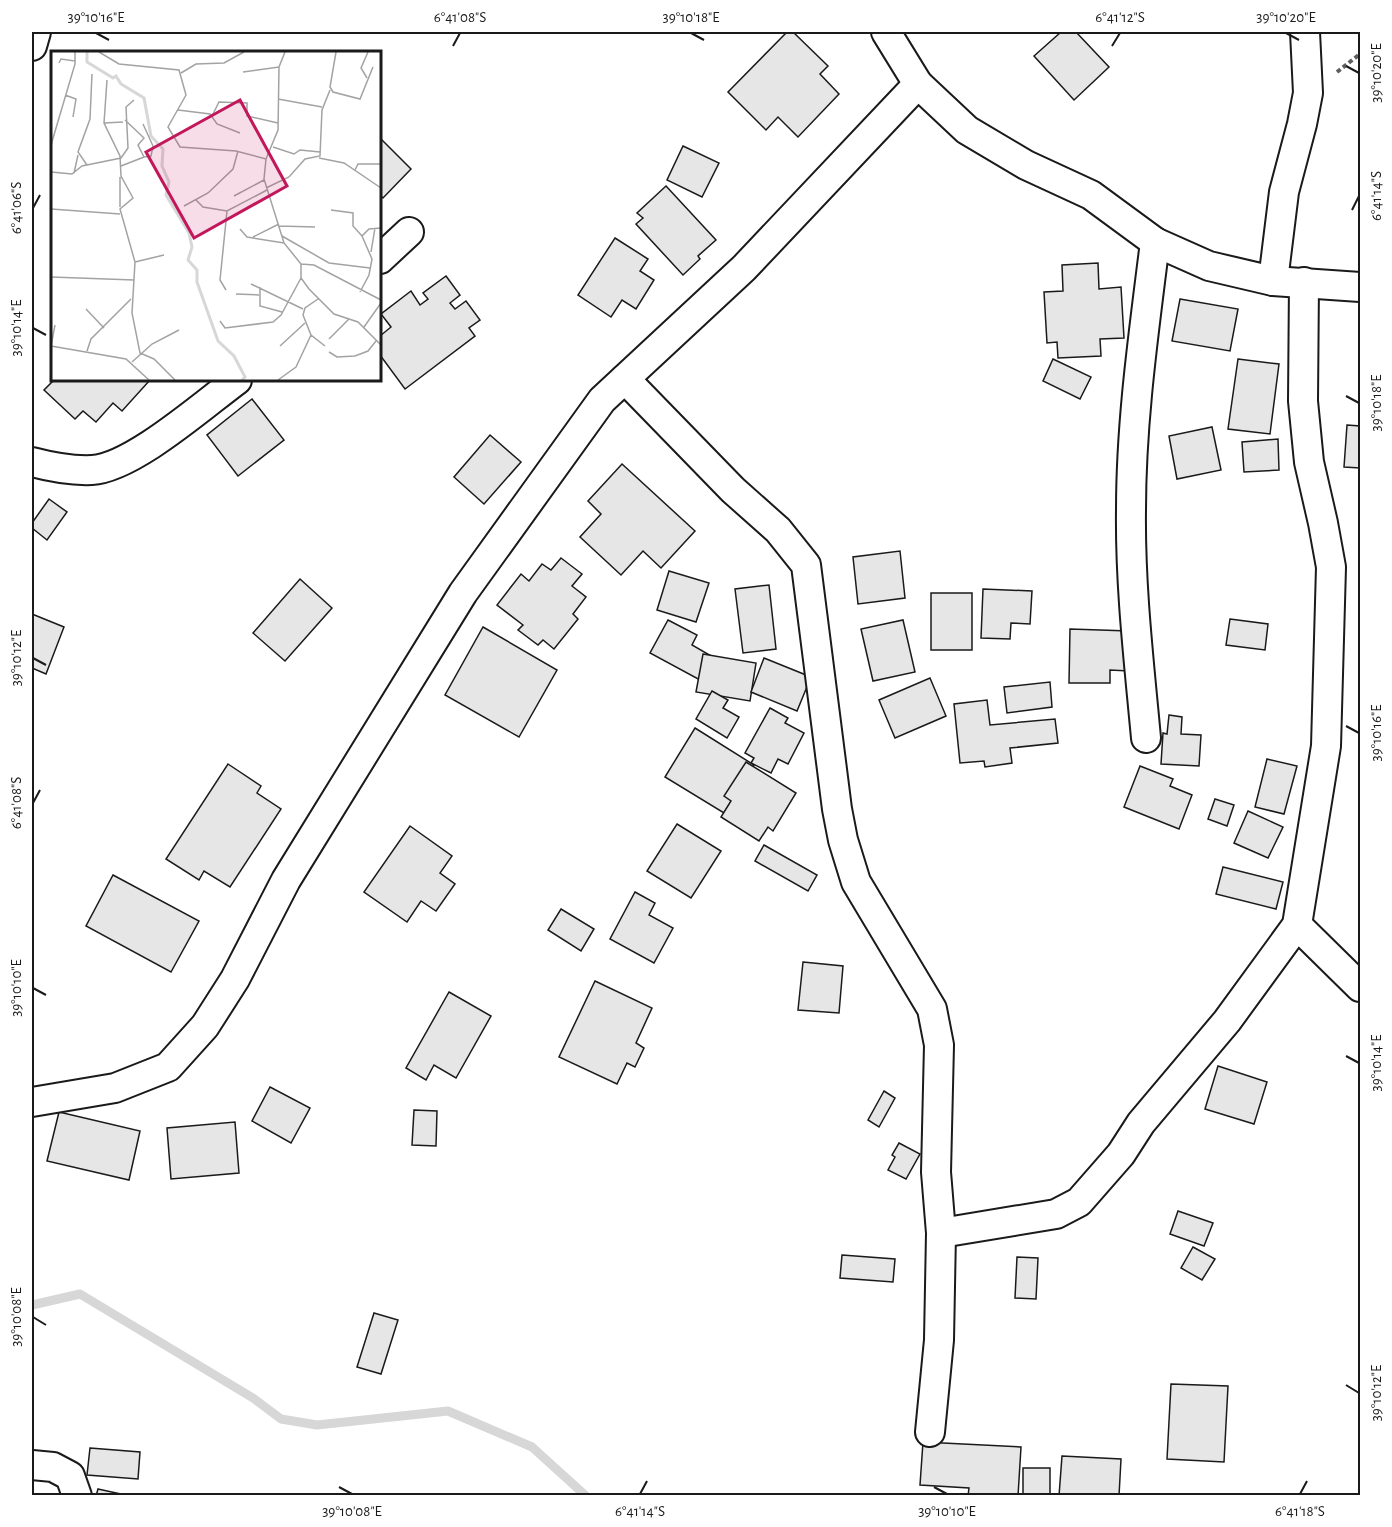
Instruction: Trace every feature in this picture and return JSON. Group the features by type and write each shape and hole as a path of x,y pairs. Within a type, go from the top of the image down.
{"street":[{"path":"32,46 36,32"},
{"path":"886,32 918,84 967,130 1026,165 1091,195 1155,242 1209,266 1273,281 1360,287"},
{"path":"1273,281 1284,192 1308,93 1305,32"},
{"path":"32,1102 115,1088 168,1067 205,1026 235,980 286,880 463,593 602,400 744,268 918,84"},
{"path":"381,258 409,232"},
{"path":"1146,738 1135,621 1131,510 1137,382 1155,242"},
{"path":"941,1233 1056,1214 1079,1202 1121,1154 1141,1123 1227,1021 1297,925 1326,746 1331,567 1309,462 1303,401 1304,282"},
{"path":"625,379 732,490 778,530 806,565 837,809 843,840 856,882 932,1009 939,1046 936,1172 941,1233 939,1340 930,1432"},
{"path":"32,462 58,469 94,470 134,456 236,381"},
{"path":"1297,925 1360,987"},
{"path":"32,1465 53,1467 70,1476 77,1496"}],"building":[{"path":"787,32 793,32 828,66 820,74 839,94 798,137 778,117 766,130 728,92"},
{"path":"1061,32 1076,32 1109,67 1074,100 1034,56"},
{"path":"381,139 411,169 383,198 381,196"},
{"path":"683,146 719,163 702,197 667,180"},
{"path":"666,186 716,240 698,256 700,259 683,275 636,224 643,218 637,213"},
{"path":"615,238 648,259 640,271 654,280 636,309 622,300 611,317 578,295"},
{"path":"1098,263 1099,289 1121,287 1124,338 1100,339 1101,356 1058,358 1057,342 1047,343 1044,292 1063,291 1062,265"},
{"path":"446,276 460,295 450,303 455,309 466,301 480,320 469,328 475,336 405,389 381,356 381,335 391,327 381,314 411,291 420,305 428,299 423,293"},
{"path":"1180,299 1238,309 1230,351 1172,341"},
{"path":"1053,359 1091,377 1080,399 1043,381"},
{"path":"1238,359 1279,364 1270,434 1228,429"},
{"path":"53,381 149,381 122,411 113,403 96,422 83,411 75,419 44,390"},
{"path":"252,399 284,440 238,476 207,435"},
{"path":"1347,425 1360,426 1360,468 1344,467"},
{"path":"1212,427 1221,470 1177,479 1169,436"},
{"path":"490,435 521,462 484,504 454,477"},
{"path":"1278,439 1279,470 1244,472 1242,442"},
{"path":"622,464 695,531 661,568 643,551 621,575 580,537 601,514 588,501"},
{"path":"49,499 67,512 47,540 32,528 32,523"},
{"path":"900,551 905,598 858,604 853,557"},
{"path":"561,558 582,574 572,586 586,597 573,614 578,619 554,649 543,640 538,645 518,630 523,625 497,605 521,574 529,581 542,564 551,570"},
{"path":"669,571 709,583 696,622 657,610"},
{"path":"300,579 332,608 285,661 253,633"},
{"path":"769,585 776,649 743,653 735,589"},
{"path":"983,589 1032,591 1030,624 1011,623 1010,639 981,638"},
{"path":"931,593 972,593 972,650 931,650"},
{"path":"32,614 64,627 46,674 32,668"},
{"path":"1230,619 1268,624 1265,650 1226,645"},
{"path":"668,620 697,635 692,645 713,657 700,680 650,653"},
{"path":"903,620 915,672 873,681 861,629"},
{"path":"483,627 557,670 519,737 445,695"},
{"path":"1070,629 1129,631 1129,671 1110,670 1110,683 1069,683"},
{"path":"703,654 756,663 750,701 696,692"},
{"path":"764,658 811,677 797,711 751,692"},
{"path":"930,678 946,716 895,738 879,700"},
{"path":"1050,682 1052,707 1007,713 1004,687"},
{"path":"712,691 728,700 723,708 739,717 727,738 696,719"},
{"path":"987,700 990,725 1055,719 1058,743 1010,748 1012,763 985,767 984,761 960,763 954,704"},
{"path":"770,708 788,718 785,723 804,733 788,764 778,759 771,773 751,763 754,758 745,753"},
{"path":"1169,715 1182,717 1181,734 1201,735 1199,766 1161,764 1163,733 1167,734"},
{"path":"695,728 754,765 724,813 665,777"},
{"path":"1267,759 1297,766 1284,814 1255,807"},
{"path":"746,762 796,793 773,831 768,827 759,841 721,817 731,801 724,796"},
{"path":"228,764 261,786 257,793 281,809 230,887 204,871 199,880 166,859"},
{"path":"1140,766 1173,779 1170,786 1192,795 1179,829 1124,807"},
{"path":"1215,799 1234,805 1227,826 1208,819"},
{"path":"1248,811 1283,827 1268,858 1234,843"},
{"path":"677,824 721,851 691,898 647,871"},
{"path":"410,826 452,856 440,873 455,884 436,911 421,901 407,922 364,892"},
{"path":"764,845 817,875 808,891 755,861"},
{"path":"1223,867 1283,882 1276,909 1216,894"},
{"path":"113,875 199,921 171,972 86,926"},
{"path":"635,892 655,903 649,915 673,928 654,963 610,939"},
{"path":"561,909 594,929 581,951 548,930"},
{"path":"803,962 843,966 839,1013 798,1010"},
{"path":"595,981 652,1008 636,1043 644,1048 635,1067 627,1063 617,1084 559,1057"},
{"path":"449,992 491,1016 456,1078 434,1065 426,1080 406,1068"},
{"path":"1218,1066 1267,1082 1254,1124 1205,1109"},
{"path":"270,1087 310,1108 291,1143 252,1121"},
{"path":"884,1091 895,1098 879,1127 868,1120"},
{"path":"414,1110 437,1111 436,1146 412,1145"},
{"path":"59,1112 140,1131 129,1180 47,1161"},
{"path":"235,1122 239,1173 171,1179 167,1128"},
{"path":"899,1143 920,1154 906,1179 888,1170 895,1157 892,1155"},
{"path":"1178,1211 1213,1223 1204,1246 1170,1234"},
{"path":"1193,1247 1215,1259 1202,1280 1181,1268"},
{"path":"842,1255 895,1259 893,1282 840,1278"},
{"path":"1017,1257 1038,1258 1036,1299 1015,1298"},
{"path":"374,1313 398,1320 381,1374 357,1367"},
{"path":"1171,1384 1228,1386 1224,1462 1167,1459"},
{"path":"923,1442 1021,1447 1018,1496 968,1496 969,1488 920,1485"},
{"path":"90,1448 140,1452 138,1479 87,1475"},
{"path":"1062,1456 1121,1459 1119,1496 1059,1496"},
{"path":"1023,1468 1050,1468 1050,1496 1023,1496"},
{"path":"98,1489 130,1496 96,1496"}],"waterway":[{"path":"32,1305 80,1294 253,1398 281,1419 317,1425 448,1411 532,1447 586,1496"}]}
